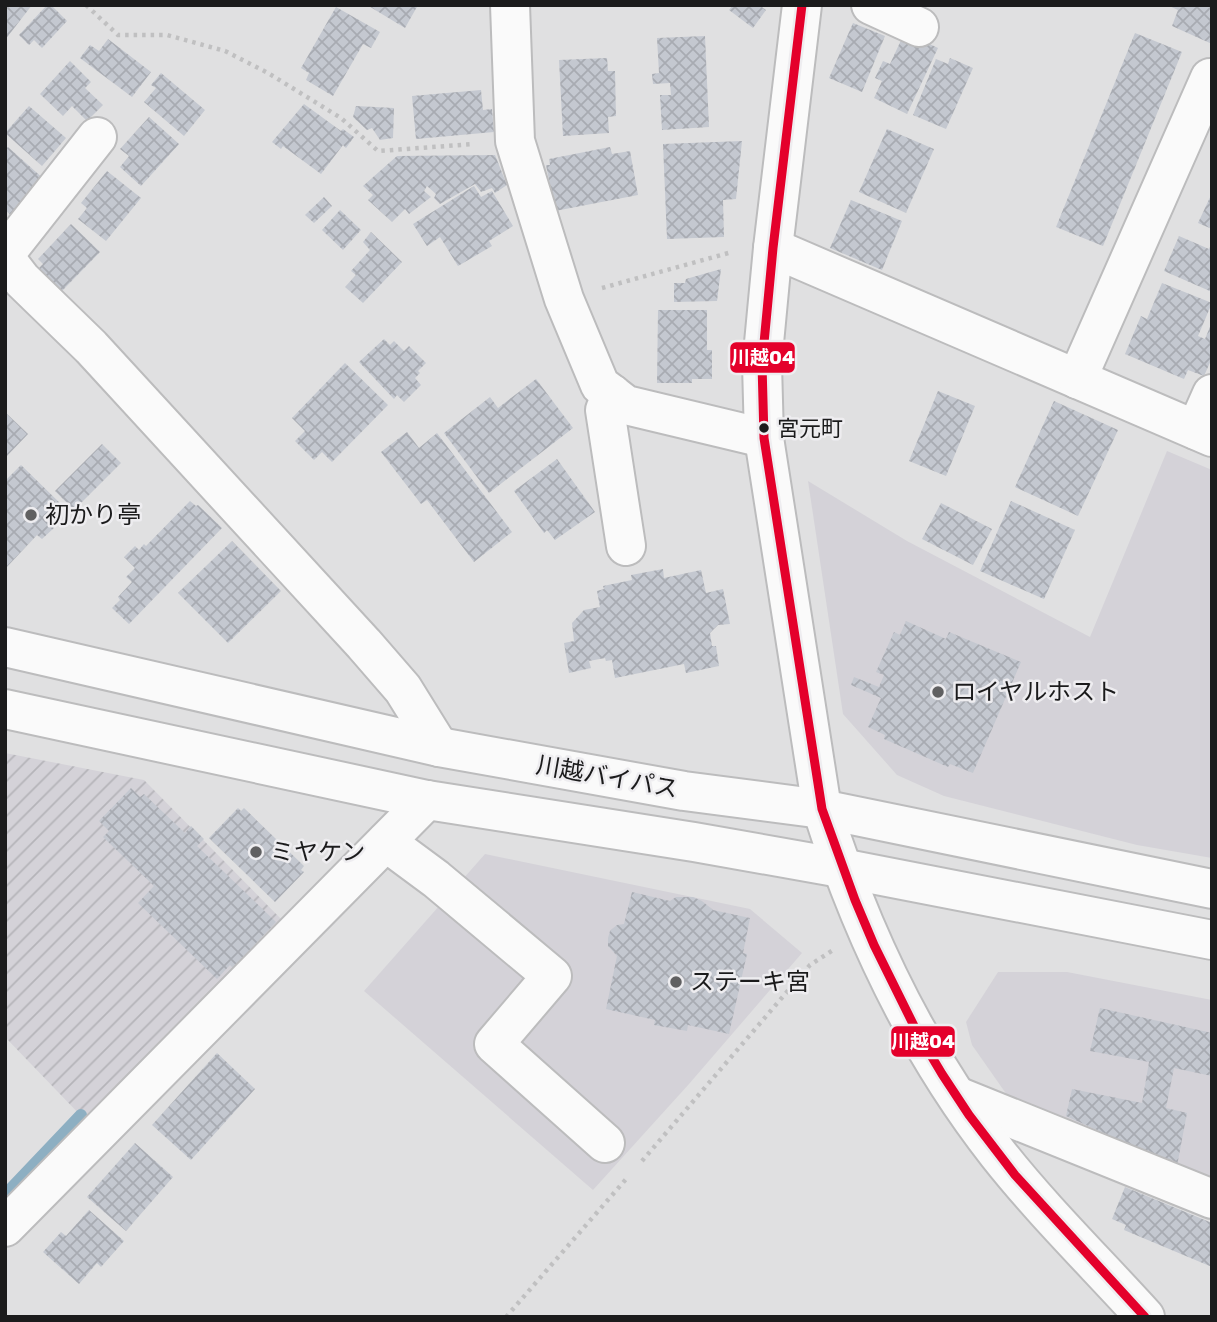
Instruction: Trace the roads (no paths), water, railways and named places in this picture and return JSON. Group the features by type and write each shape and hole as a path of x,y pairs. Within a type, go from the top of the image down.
{"main road":[{"path":"510,5 515,141 564,299 600,385 626,405 764,438"},
{"path":"802,5 762,364 764,438 822,809 841,868 904,1010 957,1096 999,1155 1145,1317"},
{"path":"871,5 919,27"},
{"path":"1077,379 1210,78"},
{"path":"97,137 10,272 91,347 364,644 403,689 439,747"},
{"path":"773,248 1204,434 1212,394"},
{"path":"611,394 605,410 626,547"},
{"name":"川越バイパス","path":"5,647 439,747 684,791 822,809 1212,889"},
{"name":"川越バイパス","path":"5,709 427,800 841,868 1212,940"},
{"path":"5,1227 427,800"},
{"path":"386,842 436,878 552,976 494,1044 604,1143"},
{"path":"957,1096 1212,1199"}],"waterway":[{"path":"5,1195 81,1115"}],"place":[{"name":"宮元町","path":"764,428"},
{"name":"初かり亭","path":"31,515"},
{"name":"ロイヤルホスト","path":"938,692"},
{"name":"ミヤケン","path":"256,852"},
{"name":"ステーキ宮","path":"676,982"}]}
